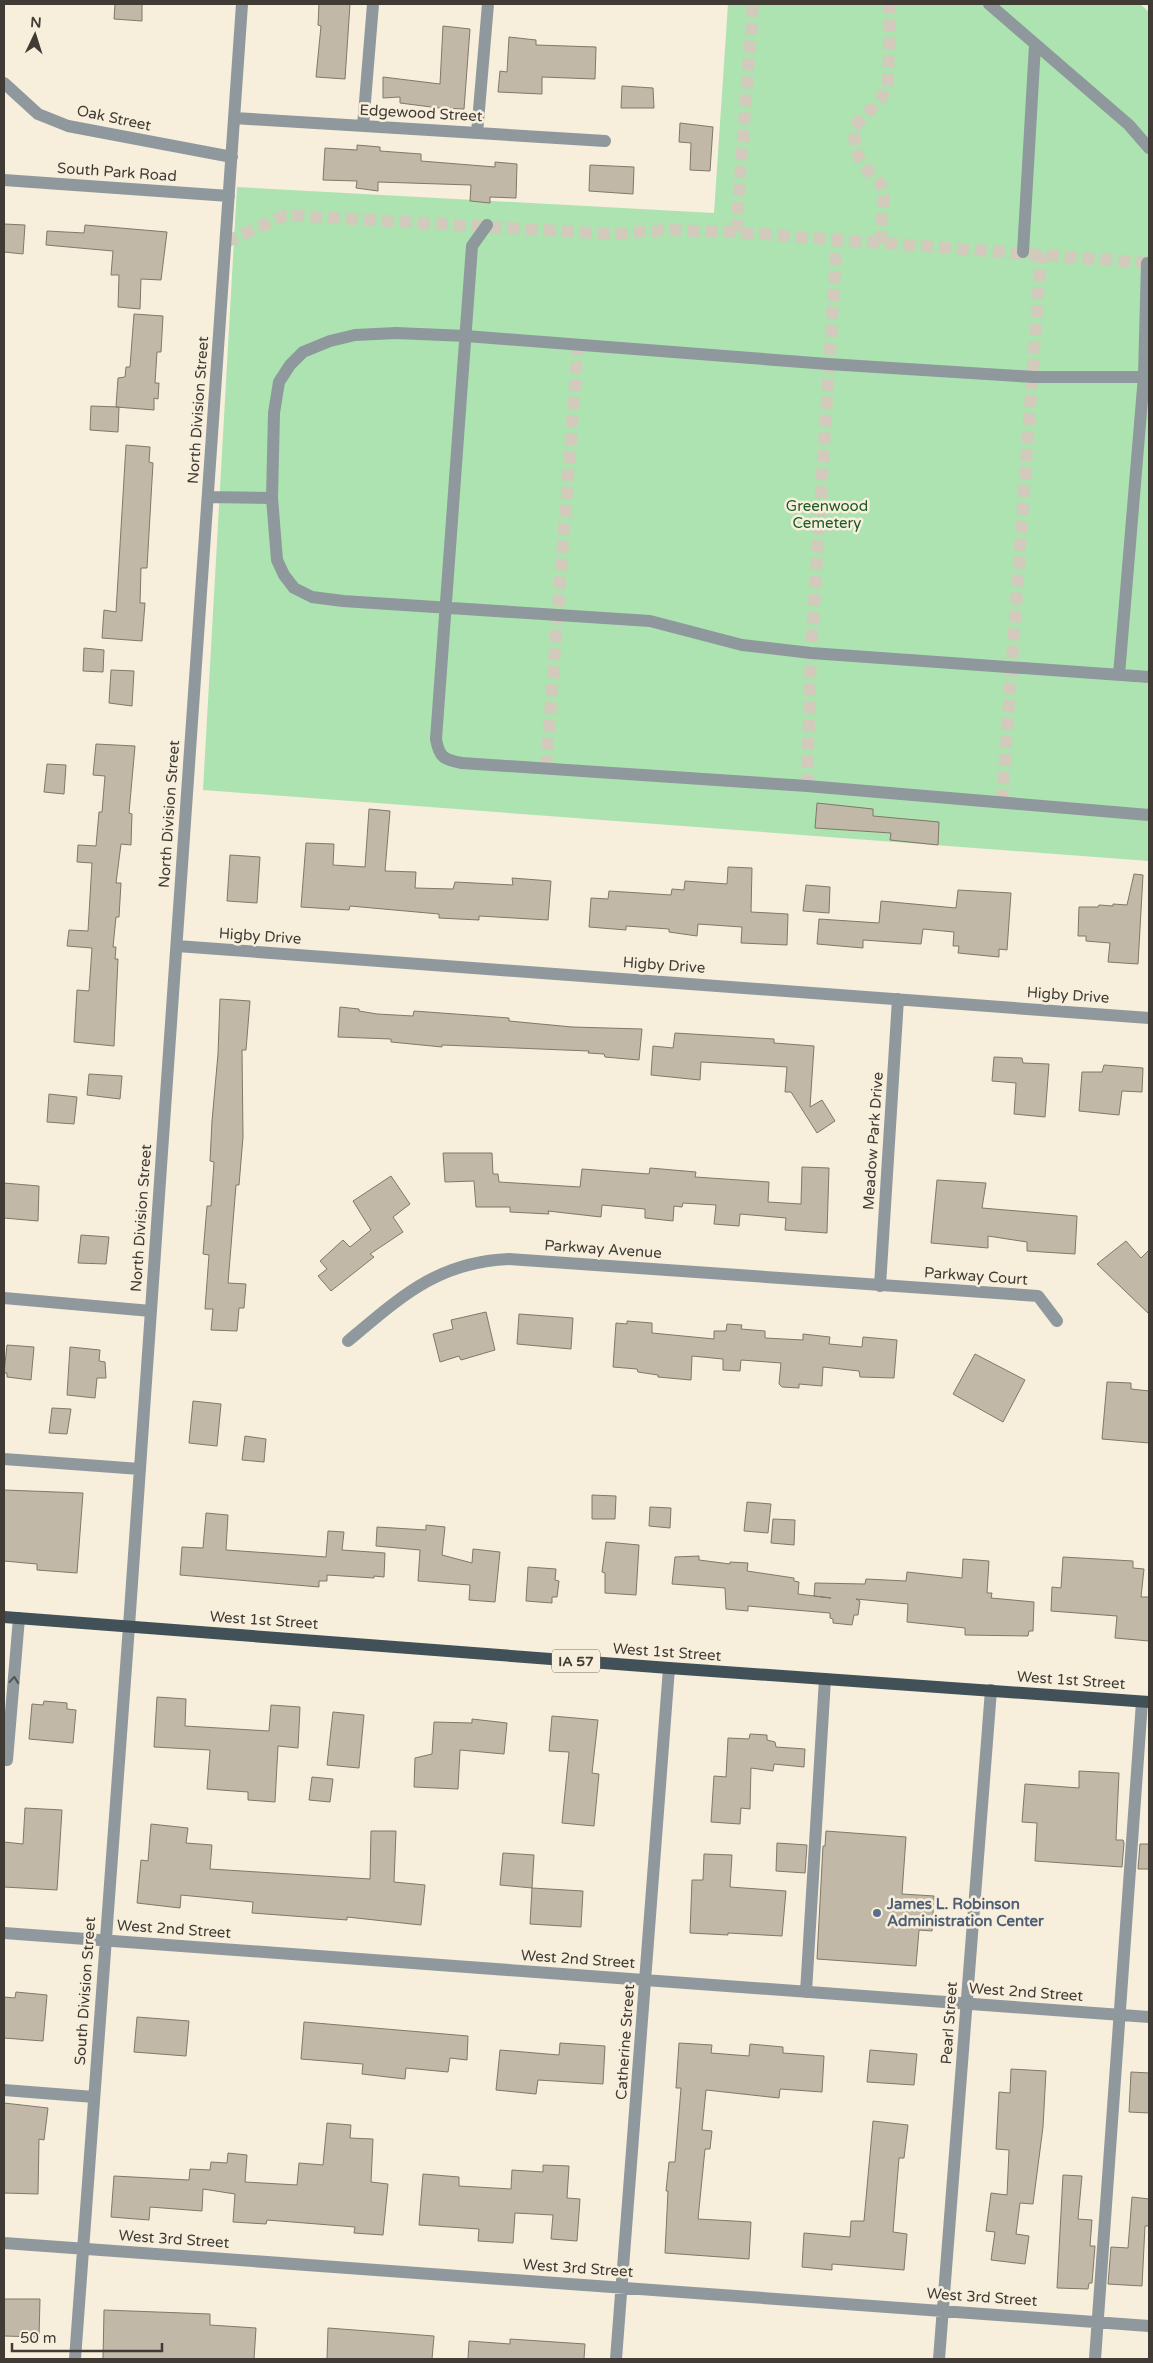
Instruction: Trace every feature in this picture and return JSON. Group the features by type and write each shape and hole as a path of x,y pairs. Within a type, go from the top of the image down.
{"main road":[{"name":"West 1st Street","path":"4,1617 1146,1702"}],"street":[{"name":"North Division Street","path":"129,1626 242,4"},
{"path":"364,126 373,4"},
{"path":"477,133 488,4"},
{"path":"989,4 1035,46 1114,112 1149,148"},
{"path":"1023,252 1035,46"},
{"name":"Oak Street","path":"4,83 38,114 68,126 232,157"},
{"name":"Edgewood Street","path":"234,118 605,141"},
{"name":"South Park Road","path":"4,180 229,196"},
{"path":"486,226 472,246 436,739 438,752 448,760 816,786 1149,815"},
{"path":"1119,675 1147,377 1147,263"},
{"path":"1147,377 1034,377 828,364 466,336 396,333 355,335 330,341 303,352 290,365 279,382 274,413 272,498 277,560 294,588 312,597 343,601 650,621 742,645 811,653 1149,677"},
{"path":"208,497 272,498"},
{"name":"Higby Drive","path":"177,946 1149,1018"},
{"name":"Meadow Park Drive","path":"880,1286 898,999"},
{"name":"Parkway Avenue","path":"348,1341 411,1291 456,1267 483,1260 519,1259 880,1286"},
{"name":"Parkway Court","path":"880,1286 1038,1296 1057,1321"},
{"path":"4,1298 151,1311"},
{"path":"4,1459 140,1469"},
{"path":"4,1760 7,1760 19,1618"},
{"name":"South Division Street","path":"75,2359 129,1626"},
{"name":"Catherine Street","path":"616,2359 670,1668"},
{"path":"806,1992 824,1679"},
{"name":"Pearl Street","path":"939,2359 991,1690"},
{"path":"1095,2359 1120,2015 1146,1702"},
{"name":"West 2nd Street","path":"4,1933 1149,2017"},
{"path":"4,2090 94,2097"},
{"name":"West 3rd Street","path":"4,2243 1149,2326"}],"green space":[{"name":"Greenwood Cemetery","path":"728,4 1140,4 1149,12 1149,861 203,790 237,187 714,213"}],"building":[{"path":"115,4 142,4 142,21 114,19"},
{"path":"319,4 350,4 345,79 316,77 321,26 318,25"},
{"path":"443,26 470,29 464,109 400,103 400,97 383,98 383,77 440,84"},
{"path":"509,37 536,40 536,45 596,47 595,79 542,77 542,94 498,92 500,71 507,72"},
{"path":"622,86 653,88 654,108 621,108"},
{"path":"680,123 713,127 710,171 690,170 691,143 679,142"},
{"path":"357,145 380,147 380,151 421,154 421,161 495,167 495,162 517,164 516,198 490,197 490,203 470,201 471,185 378,182 378,191 356,188 357,181 323,180 325,148 357,150"},
{"path":"590,165 634,167 633,194 589,191"},
{"path":"4,224 25,225 23,254 4,252"},
{"path":"85,225 167,232 161,280 141,279 140,309 118,307 119,275 111,275 113,251 46,245 47,231 84,233"},
{"path":"134,314 163,316 161,352 157,352 155,383 159,383 158,399 154,398 154,410 116,407 118,378 125,377 126,367 130,367"},
{"path":"91,406 119,407 118,432 90,430"},
{"path":"126,445 150,447 149,462 153,463 147,568 141,568 140,603 145,603 142,641 102,638 104,610 116,612"},
{"path":"84,648 104,650 103,672 83,671"},
{"path":"111,670 134,671 132,706 109,703"},
{"path":"96,744 135,746 129,813 132,814 131,845 121,844 116,883 121,883 119,917 116,917 113,947 116,947 115,959 118,959 114,1046 74,1042 77,990 89,991 92,948 67,946 69,930 88,931 92,863 77,862 78,845 96,846 99,812 102,812 105,776 93,775"},
{"path":"47,764 66,765 64,794 44,792"},
{"path":"817,803 873,809 873,816 939,822 938,845 890,840 891,833 815,828"},
{"path":"369,809 390,811 385,871 416,872 415,888 453,889 455,882 513,885 512,878 551,881 548,920 479,916 479,920 439,918 439,914 350,906 349,910 301,907 306,843 334,844 333,865 365,867"},
{"path":"230,855 260,857 257,903 227,901"},
{"path":"728,867 752,868 751,912 788,914 787,945 741,943 742,927 698,924 697,936 669,932 669,929 626,926 626,930 589,927 591,898 608,899 609,891 671,895 672,889 684,890 685,881 727,884"},
{"path":"1134,874 1143,875 1138,964 1108,962 1110,943 1086,941 1086,936 1078,936 1079,907 1113,906 1113,904 1127,905"},
{"path":"806,885 830,887 829,913 803,911"},
{"path":"958,890 1011,893 1007,950 999,949 999,957 958,953 959,946 953,946 954,932 923,929 921,944 863,940 863,948 817,944 819,919 879,923 881,901 956,908"},
{"path":"220,999 250,1001 246,1050 242,1050 243,1137 239,1185 236,1185 228,1283 246,1284 244,1308 239,1308 237,1331 211,1330 213,1309 205,1309 209,1255 203,1254 207,1206 211,1206 214,1162 210,1161"},
{"path":"340,1007 359,1009 359,1011 377,1014 413,1016 414,1011 509,1018 509,1021 572,1027 642,1029 639,1060 605,1057 604,1054 588,1053 589,1051 442,1045 442,1047 391,1042 391,1039 338,1037"},
{"path":"675,1033 774,1039 774,1043 814,1046 810,1107 822,1100 835,1121 817,1133 791,1092 785,1092 787,1067 701,1062 700,1080 651,1075 653,1046 673,1048"},
{"path":"994,1057 1022,1058 1023,1063 1049,1064 1045,1117 1014,1114 1016,1083 992,1081"},
{"path":"1104,1065 1143,1068 1142,1092 1122,1091 1119,1115 1079,1111 1082,1072 1102,1072"},
{"path":"89,1074 122,1076 120,1099 87,1095"},
{"path":"49,1094 77,1097 74,1124 47,1122"},
{"path":"443,1153 492,1153 493,1174 498,1174 499,1182 580,1187 582,1169 649,1174 650,1168 696,1172 695,1177 769,1182 768,1202 801,1204 802,1167 829,1168 827,1233 785,1230 786,1218 740,1214 739,1226 714,1224 716,1205 683,1203 682,1207 674,1206 673,1221 645,1218 645,1209 602,1205 601,1217 548,1211 549,1214 510,1212 510,1207 476,1207 474,1181 445,1182"},
{"path":"391,1176 410,1204 393,1217 403,1232 370,1254 374,1257 331,1291 318,1276 327,1269 320,1261 343,1240 350,1247 371,1230 353,1201"},
{"path":"937,1180 986,1183 982,1208 1077,1216 1075,1254 1027,1251 1027,1242 988,1236 988,1248 931,1243"},
{"path":"4,1183 39,1186 38,1221 4,1218"},
{"path":"81,1235 109,1237 106,1264 78,1263"},
{"path":"1126,1241 1141,1258 1149,1250 1149,1314 1097,1264"},
{"path":"486,1312 495,1350 461,1360 459,1356 440,1362 433,1334 453,1329 451,1320"},
{"path":"519,1314 573,1318 571,1349 517,1344"},
{"path":"627,1321 652,1323 652,1333 714,1339 714,1331 726,1331 727,1324 742,1325 741,1329 765,1331 765,1338 803,1340 803,1334 830,1337 829,1344 862,1347 863,1337 897,1340 894,1378 860,1377 859,1371 823,1367 822,1386 799,1384 799,1388 782,1387 779,1384 781,1363 741,1360 740,1371 723,1370 723,1359 692,1356 691,1380 658,1377 658,1375 638,1372 637,1369 613,1367 616,1323 627,1324"},
{"path":"7,1345 34,1347 31,1380 7,1377 7,1373 4,1373"},
{"path":"70,1347 100,1350 99,1361 105,1362 106,1378 97,1378 95,1398 67,1395"},
{"path":"975,1354 1025,1380 1003,1422 953,1394"},
{"path":"1107,1382 1131,1383 1131,1389 1149,1391 1149,1443 1102,1439"},
{"path":"193,1401 221,1404 217,1446 189,1443"},
{"path":"52,1408 71,1409 67,1434 49,1433"},
{"path":"245,1436 266,1439 264,1462 242,1460"},
{"path":"4,1490 83,1493 77,1573 37,1570 37,1564 4,1561"},
{"path":"592,1495 616,1496 615,1519 592,1519"},
{"path":"747,1502 771,1504 768,1533 744,1531"},
{"path":"650,1507 671,1508 670,1528 649,1526"},
{"path":"206,1513 228,1515 226,1550 326,1557 328,1531 344,1532 342,1550 385,1553 384,1577 327,1575 327,1581 319,1581 319,1587 180,1575 182,1547 203,1548"},
{"path":"773,1519 795,1520 794,1545 771,1543"},
{"path":"426,1525 445,1527 442,1555 472,1563 473,1549 500,1552 495,1602 469,1600 470,1585 418,1581 420,1550 376,1546 377,1527 426,1530"},
{"path":"606,1542 639,1545 636,1595 605,1593 605,1573 602,1572"},
{"path":"699,1556 699,1560 730,1564 730,1562 748,1563 747,1571 794,1578 794,1581 799,1582 798,1594 814,1596 815,1583 865,1584 866,1579 906,1581 907,1572 962,1578 963,1559 989,1561 987,1593 992,1593 991,1598 1034,1602 1033,1631 1029,1631 1028,1636 965,1635 965,1628 907,1622 908,1604 856,1599 860,1601 858,1615 854,1615 852,1625 833,1623 830,1613 748,1606 748,1611 726,1609 725,1588 672,1584 675,1557"},
{"path":"1063,1557 1133,1561 1133,1568 1144,1569 1141,1597 1149,1597 1149,1641 1115,1638 1117,1616 1051,1611 1052,1587 1061,1588"},
{"path":"528,1567 556,1569 555,1580 559,1581 557,1597 552,1597 552,1603 526,1601"},
{"path":"157,1697 186,1699 185,1726 269,1731 271,1705 300,1707 298,1748 278,1746 275,1802 248,1800 248,1792 207,1789 210,1750 154,1747"},
{"path":"44,1701 67,1703 67,1709 76,1710 73,1743 29,1739 32,1704 43,1705"},
{"path":"333,1712 364,1715 359,1768 327,1765"},
{"path":"552,1716 598,1720 592,1773 599,1774 594,1826 562,1823 569,1752 549,1751"},
{"path":"472,1719 507,1723 504,1754 460,1750 458,1789 414,1787 415,1758 432,1754 434,1722 472,1723"},
{"path":"750,1734 767,1735 767,1740 775,1742 776,1747 805,1749 804,1767 774,1764 773,1771 751,1768 750,1809 741,1808 740,1824 711,1822 714,1776 726,1777 728,1738 749,1739"},
{"path":"1079,1771 1119,1773 1116,1840 1123,1840 1124,1843 1122,1867 1035,1861 1037,1823 1022,1822 1025,1784 1079,1788"},
{"path":"312,1777 333,1779 330,1802 309,1800"},
{"path":"25,1808 62,1810 57,1890 4,1887 4,1842 23,1844"},
{"path":"151,1824 188,1828 186,1843 212,1845 210,1869 370,1879 371,1831 396,1831 394,1882 425,1885 421,1925 347,1917 347,1920 252,1913 253,1902 181,1895 180,1908 137,1903 141,1860 148,1861"},
{"name":"James L. Robinson Administration Center","path":"826,1831 906,1837 902,1894 934,1896 932,1931 919,1930 916,1966 817,1959 823,1846 825,1846"},
{"path":"777,1843 807,1845 805,1873 776,1871"},
{"path":"1140,1844 1149,1844 1149,1869 1138,1869"},
{"path":"503,1853 534,1855 532,1888 500,1885"},
{"path":"704,1854 732,1855 730,1887 786,1891 782,1936 690,1933 692,1880 703,1880"},
{"path":"532,1888 583,1891 581,1927 530,1924"},
{"path":"16,1992 47,1995 43,2041 4,2038 4,1997 15,1998"},
{"path":"137,2017 189,2021 186,2056 134,2052"},
{"path":"304,2022 468,2036 467,2060 450,2058 448,2072 406,2068 405,2079 362,2074 363,2064 301,2059"},
{"path":"560,2043 605,2046 603,2084 538,2080 536,2094 496,2090 500,2050 559,2055"},
{"path":"679,2043 712,2045 711,2053 749,2056 750,2044 783,2047 783,2053 824,2056 822,2092 780,2089 779,2098 706,2090 702,2130 712,2131 710,2149 705,2149 698,2219 751,2222 749,2259 665,2253 668,2191 666,2191 669,2162 675,2162 681,2088 676,2088"},
{"path":"870,2050 917,2054 914,2085 867,2082"},
{"path":"1011,2069 1046,2071 1043,2127 1033,2204 1020,2203 1016,2234 1029,2236 1025,2264 991,2260 995,2232 986,2231 991,2193 1007,2195 1009,2150 996,2149 999,2092 1010,2093"},
{"path":"1131,2072 1149,2073 1149,2113 1129,2112"},
{"path":"4,2103 48,2108 44,2140 39,2139 38,2194 4,2193"},
{"path":"873,2121 908,2125 904,2158 899,2158 893,2232 907,2234 904,2270 832,2264 832,2270 802,2267 804,2233 850,2237 851,2221 864,2221"},
{"path":"327,2123 351,2125 350,2138 373,2139 371,2182 388,2184 383,2235 354,2233 355,2227 267,2220 266,2224 233,2222 235,2194 203,2189 202,2211 150,2207 149,2220 111,2217 114,2176 189,2180 190,2169 210,2170 211,2162 227,2163 228,2153 247,2155 245,2182 297,2185 299,2163 323,2165"},
{"path":"543,2165 569,2166 567,2198 580,2199 577,2241 551,2239 553,2215 515,2213 513,2243 478,2241 479,2229 419,2225 423,2174 459,2177 459,2186 511,2189 512,2170 543,2172"},
{"path":"1063,2175 1082,2176 1078,2219 1092,2220 1090,2246 1095,2246 1092,2283 1089,2283 1088,2289 1057,2288"},
{"path":"1132,2197 1149,2199 1149,2226 1145,2226 1142,2286 1108,2284 1111,2247 1128,2248"},
{"path":"4,2299 40,2299 39,2337 4,2336"},
{"path":"104,2310 210,2314 210,2325 256,2328 254,2359 103,2359"},
{"path":"328,2328 434,2336 432,2359 327,2359"},
{"path":"510,2339 585,2344 584,2359 468,2359 469,2341 510,2344"}],"tunnel":[{"path":"736,232 753,4"},
{"path":"880,243 884,196 881,184 862,164 855,149 854,127 880,100 888,85 890,4"},
{"path":"226,242 286,215 612,234 668,230 736,232 1149,263"},
{"path":"807,786 811,653 837,239"},
{"path":"1002,802 1041,253"},
{"path":"546,768 578,345"}],"place":[{"name":"James L. Robinson Administration Center","path":"877,1913"}]}
